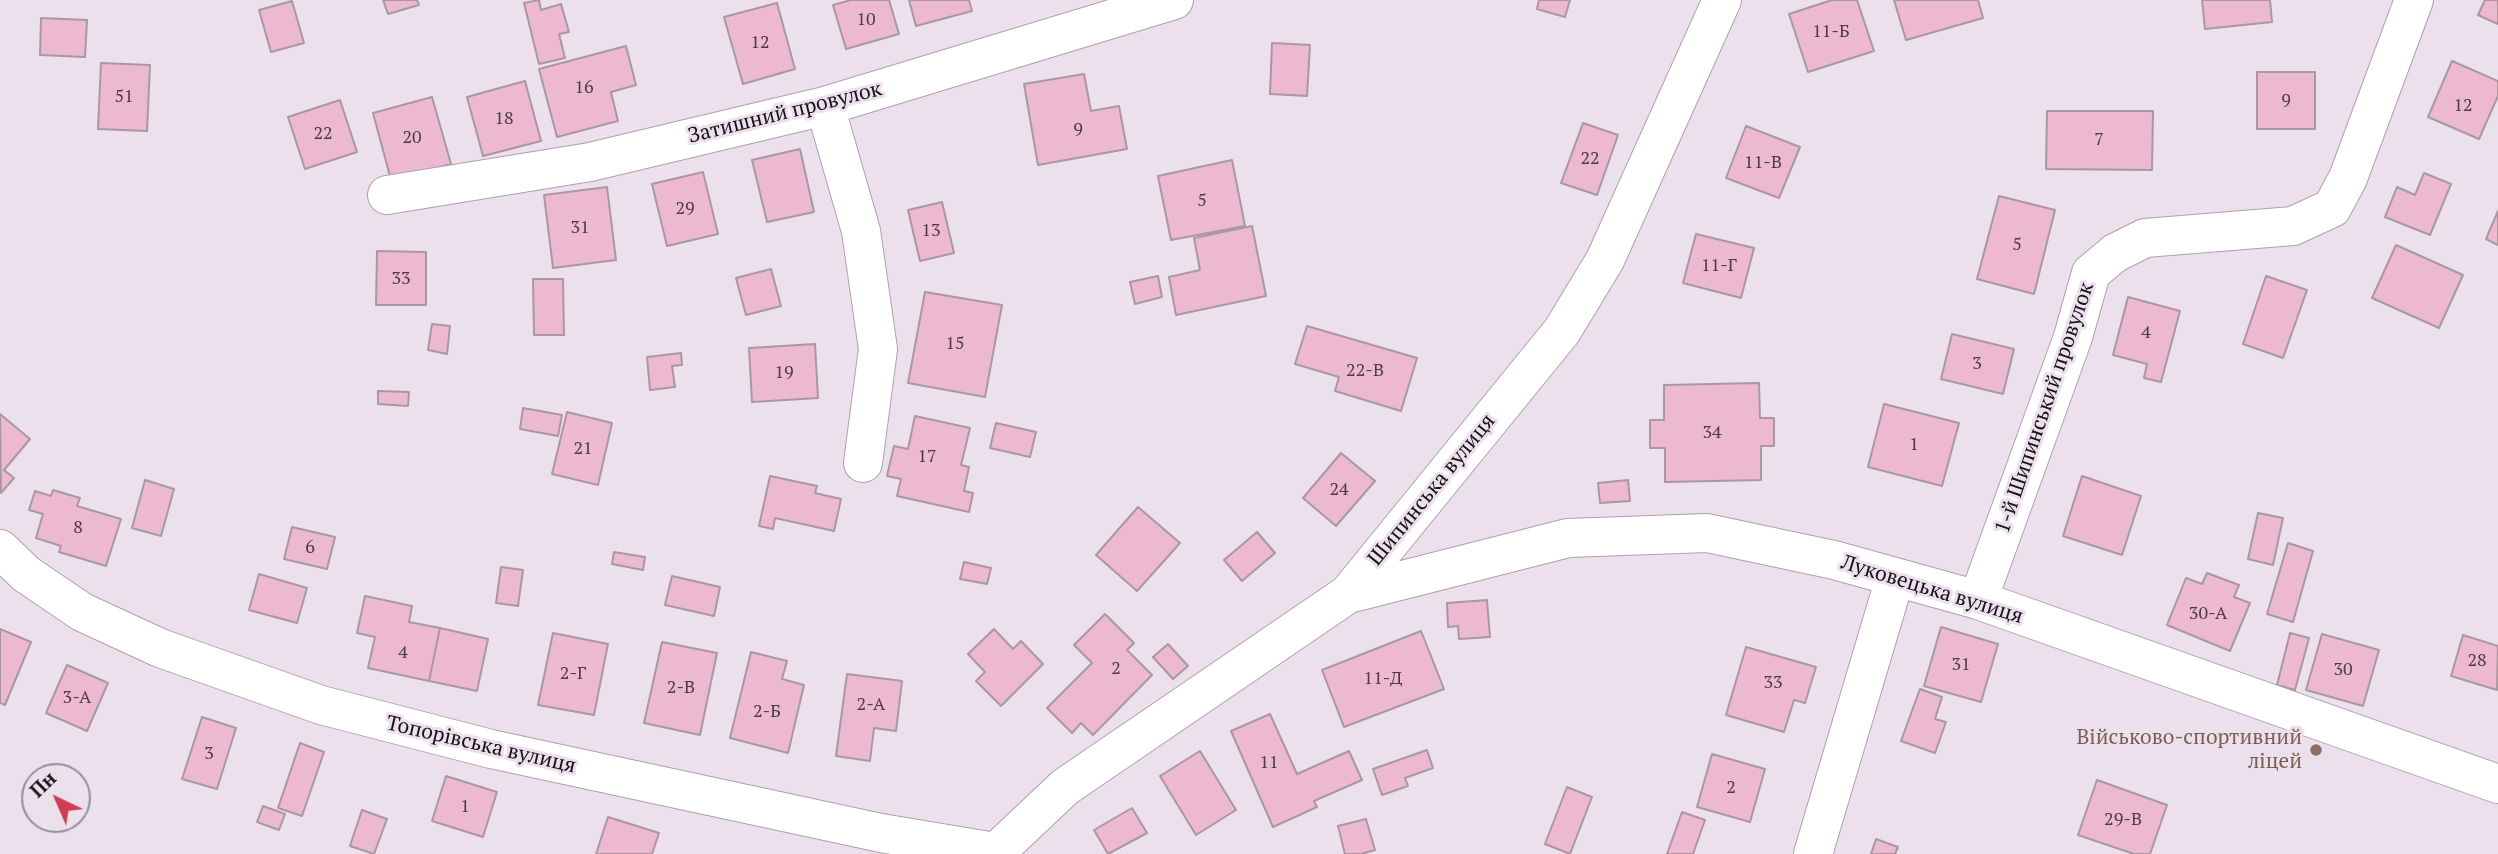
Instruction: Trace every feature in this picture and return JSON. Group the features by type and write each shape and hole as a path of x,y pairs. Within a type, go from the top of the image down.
{"street":[{"name":"Затишний провулок","path":"387,195 590,162 825,106 1174,0"},
{"name":"Шипинська вулиця","path":"994,853 1065,787 1348,594 1562,331 1605,260 1722,0"},
{"name":"1-й Шипинський провулок","path":"1978,600 2073,337 2091,272 2115,253 2146,238 2293,226 2332,208 2348,178 2414,0"},
{"path":"825,106 861,231 878,349 863,463"},
{"name":"Луковецька вулиця","path":"1348,594 1568,538 1707,533 1834,560 1978,600 2498,784"},
{"name":"Топорівська вулиця","path":"0,549 26,574 82,612 160,648 321,705 491,750 994,853"},
{"path":"1813,854 1895,578"}],"building":[{"path":"383,0 417,0 419,5 388,14"},
{"path":"539,0 541,10 561,4 569,32 559,34 565,58 539,64 524,3"},
{"path":"851,0 889,0 899,34 846,49 833,5"},
{"path":"909,0 969,0 972,11 916,26"},
{"path":"1539,0 1570,0 1565,17 1537,9"},
{"path":"1832,0 1857,0 1874,51 1808,72 1789,14"},
{"path":"1894,0 1978,0 1983,18 1906,40"},
{"path":"2202,0 2270,0 2272,22 2205,29"},
{"path":"2485,0 2498,0 2498,24 2478,15"},
{"path":"292,1 304,43 271,52 259,10"},
{"path":"777,3 795,69 743,84 724,17"},
{"path":"41,18 87,20 85,57 40,55"},
{"path":"1272,43 1310,45 1307,96 1270,94"},
{"path":"626,46 636,85 611,92 618,121 557,137 539,69"},
{"path":"2452,61 2498,81 2498,96 2479,139 2428,117"},
{"path":"101,63 150,65 147,131 98,129"},
{"path":"2257,72 2315,72 2315,129 2257,129"},
{"path":"1084,74 1091,111 1119,106 1127,149 1038,165 1024,84"},
{"path":"525,81 541,141 483,156 467,97"},
{"path":"432,97 451,164 391,180 373,113"},
{"path":"340,100 357,152 305,169 288,117"},
{"path":"2047,111 2153,111 2152,170 2046,169"},
{"path":"1583,123 1618,135 1597,195 1561,183"},
{"path":"1746,126 1800,147 1779,198 1726,178"},
{"path":"800,149 814,212 767,222 752,160"},
{"path":"1232,160 1245,226 1171,240 1158,176"},
{"path":"703,172 718,234 667,246 652,184"},
{"path":"2424,173 2451,184 2430,235 2385,217 2397,187 2415,195"},
{"path":"607,187 616,260 553,268 544,195"},
{"path":"1999,196 2055,210 2034,294 1977,279"},
{"path":"942,202 954,253 920,261 908,210"},
{"path":"2498,211 2498,245 2486,239"},
{"path":"1252,226 1266,296 1176,315 1169,277 1200,270 1194,238"},
{"path":"1696,234 1754,248 1741,298 1683,283"},
{"path":"2396,245 2463,275 2439,328 2372,298"},
{"path":"377,251 426,252 426,305 376,305"},
{"path":"771,269 781,306 746,315 736,278"},
{"path":"1158,276 1162,297 1135,304 1130,282"},
{"path":"2266,276 2307,290 2283,358 2243,344"},
{"path":"533,279 563,279 564,335 534,335"},
{"path":"925,292 1002,305 985,397 908,383"},
{"path":"2128,297 2180,311 2161,382 2144,378 2147,364 2113,355"},
{"path":"432,324 450,326 447,354 428,350"},
{"path":"1307,326 1417,358 1401,411 1335,391 1339,377 1295,364"},
{"path":"1952,334 2014,349 2003,394 1941,379"},
{"path":"815,344 818,398 752,402 749,348"},
{"path":"681,353 682,365 672,366 675,387 650,390 647,357"},
{"path":"1759,383 1760,418 1774,418 1774,446 1761,446 1761,480 1665,482 1665,448 1650,448 1650,420 1664,420 1664,385"},
{"path":"378,391 409,392 408,406 378,404"},
{"path":"1884,404 1959,423 1942,486 1868,467"},
{"path":"523,408 562,415 558,436 520,429"},
{"path":"567,412 612,423 598,485 552,474"},
{"path":"0,414 30,439 4,470 14,478 1,493"},
{"path":"915,416 970,428 961,465 969,467 964,491 973,493 969,512 897,496 901,479 887,476 894,446 908,449"},
{"path":"996,423 1036,432 1030,457 990,448"},
{"path":"1341,453 1375,481 1336,526 1303,498"},
{"path":"770,476 817,486 815,493 841,499 834,531 775,518 773,529 759,526"},
{"path":"2082,476 2141,496 2122,555 2063,536"},
{"path":"145,480 174,489 161,536 132,528"},
{"path":"1628,480 1630,501 1600,503 1598,483"},
{"path":"53,490 80,498 77,506 121,519 106,566 59,552 61,546 36,538 43,514 29,510 35,491 51,496"},
{"path":"1138,507 1180,543 1137,591 1096,555"},
{"path":"2258,513 2283,518 2273,565 2248,559"},
{"path":"292,527 335,537 327,569 284,559"},
{"path":"1257,532 1275,553 1242,581 1224,560"},
{"path":"2288,543 2313,551 2293,622 2267,614"},
{"path":"614,552 645,557 643,570 612,564"},
{"path":"964,562 991,568 987,584 960,579"},
{"path":"501,567 523,570 518,606 496,603"},
{"path":"2207,573 2239,585 2234,597 2250,603 2230,651 2167,625 2186,578 2202,584"},
{"path":"259,574 307,588 297,623 249,610"},
{"path":"672,576 720,587 714,616 665,605"},
{"path":"365,596 412,606 409,622 440,628 429,681 368,668 375,637 357,633"},
{"path":"1487,600 1490,637 1459,639 1458,626 1448,627 1447,603"},
{"path":"1105,614 1134,643 1127,650 1152,675 1093,735 1081,723 1072,733 1047,708 1092,663 1074,645"},
{"path":"1941,627 1998,644 1981,702 1924,686"},
{"path":"440,628 488,639 477,691 429,681"},
{"path":"0,629 31,642 5,705 0,703"},
{"path":"994,629 1013,649 1021,641 1043,664 1001,706 976,681 985,672 968,654"},
{"path":"1421,631 1444,689 1344,727 1322,670"},
{"path":"553,633 608,644 594,715 538,705"},
{"path":"2290,633 2309,638 2295,690 2277,685"},
{"path":"2322,634 2379,650 2363,706 2306,690"},
{"path":"2463,635 2498,646 2497,690 2451,676"},
{"path":"662,642 717,653 700,735 644,723"},
{"path":"1168,644 1188,666 1173,679 1153,657"},
{"path":"1746,647 1816,667 1805,703 1794,700 1784,732 1726,715"},
{"path":"751,652 787,661 782,679 804,685 788,753 730,738"},
{"path":"67,665 108,683 87,731 46,713"},
{"path":"847,674 902,681 896,731 874,728 870,761 836,756"},
{"path":"1920,689 1942,697 1935,719 1946,722 1935,753 1901,741"},
{"path":"1270,714 1297,774 1349,751 1362,780 1314,801 1317,807 1273,827 1231,731"},
{"path":"202,717 236,728 217,789 182,779"},
{"path":"300,743 324,752 302,816 278,808"},
{"path":"1427,750 1433,768 1405,778 1408,786 1382,795 1373,769"},
{"path":"1200,751 1236,810 1196,835 1160,776"},
{"path":"1712,754 1765,769 1750,822 1697,807"},
{"path":"446,776 497,792 483,837 432,821"},
{"path":"2097,780 2167,805 2150,854 2134,854 2078,835"},
{"path":"1567,787 1592,797 1570,854 1545,844"},
{"path":"263,806 285,814 279,830 257,822"},
{"path":"1132,808 1147,833 1108,854 1094,830"},
{"path":"362,810 387,819 374,854 350,846"},
{"path":"1682,812 1705,820 1693,854 1667,854"},
{"path":"608,817 659,833 652,854 596,854"},
{"path":"1366,819 1375,850 1361,854 1345,854 1338,826"},
{"path":"1876,839 1898,847 1895,854 1871,854"}],"place":[{"name":"Військово-спортивний ліцей","path":"2316,750"}]}
